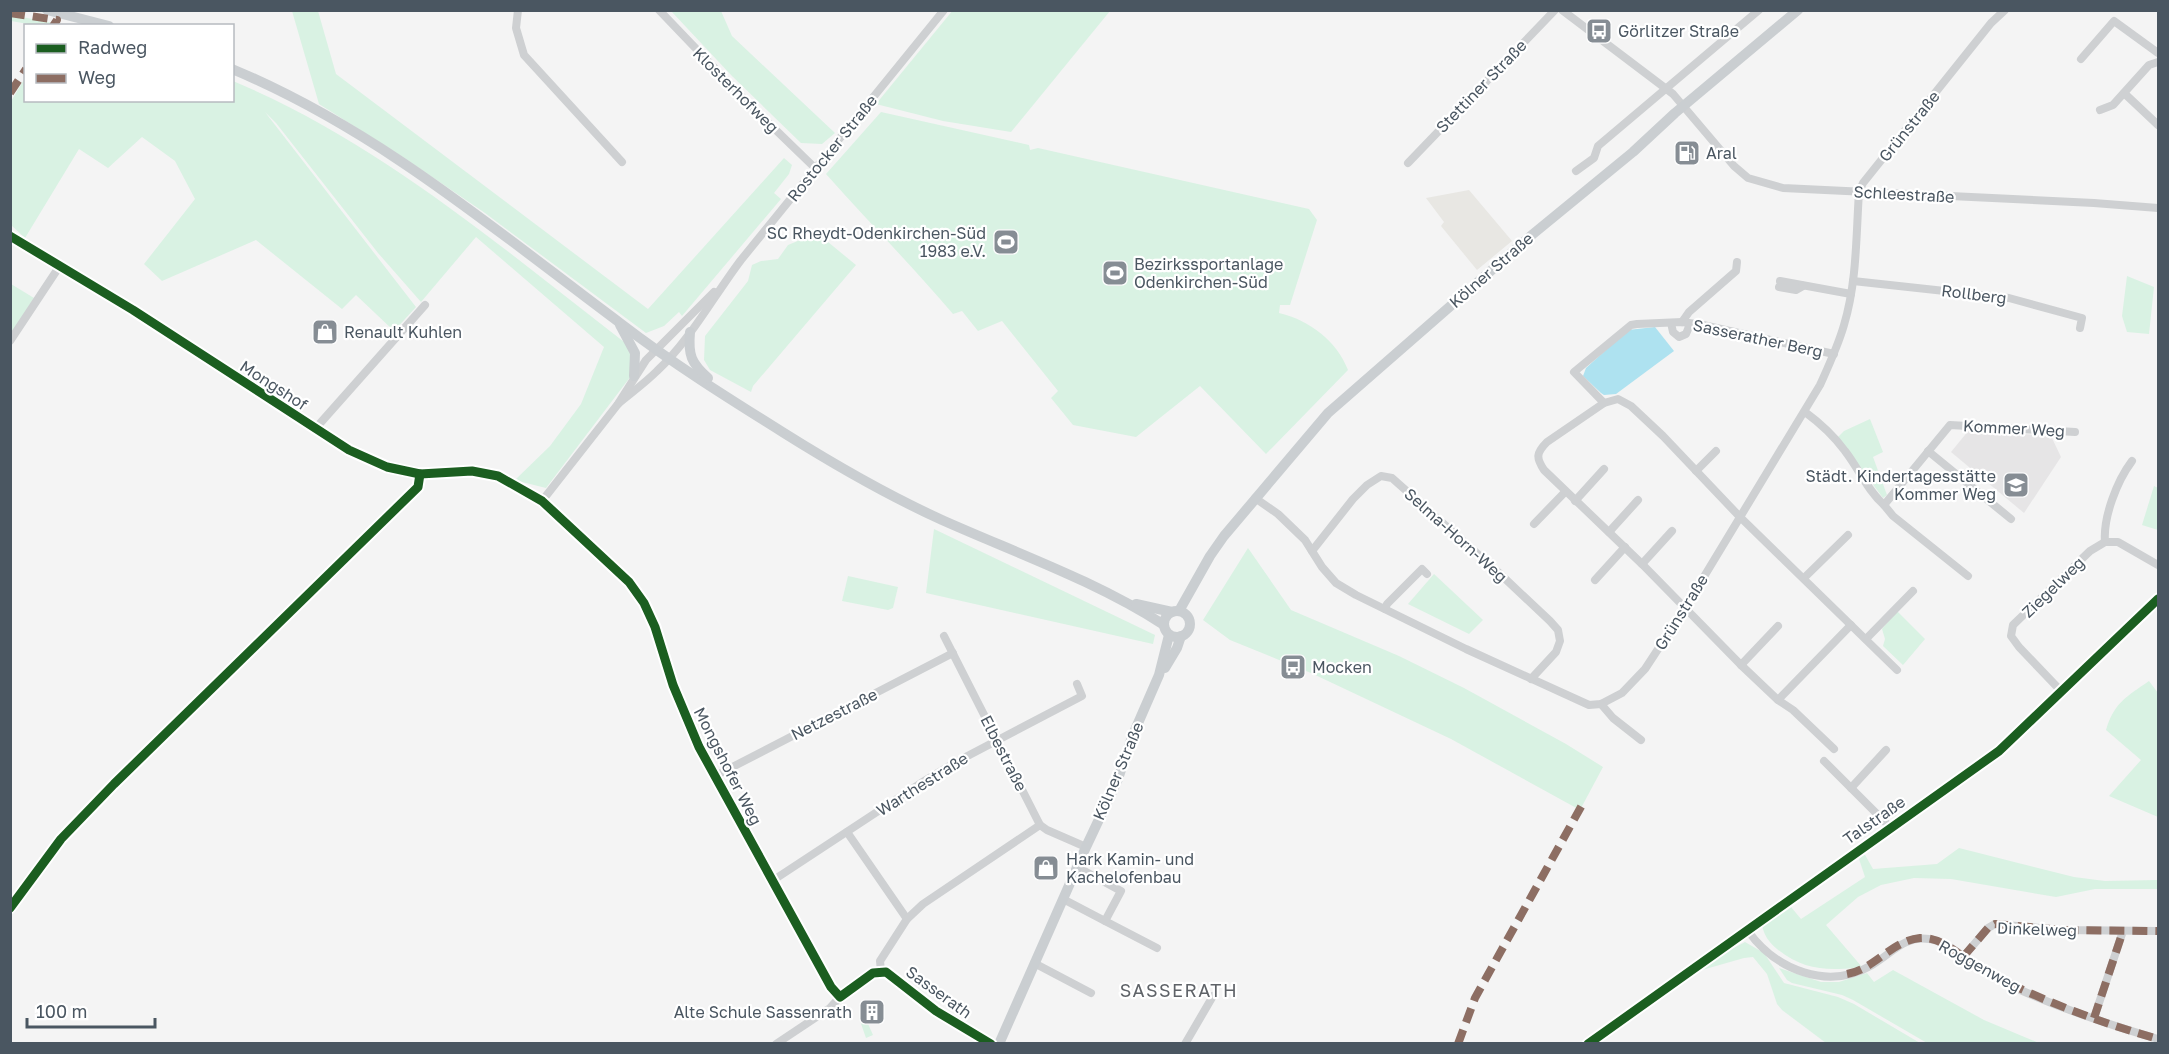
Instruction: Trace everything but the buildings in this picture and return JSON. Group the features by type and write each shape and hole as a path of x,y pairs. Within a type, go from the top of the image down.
{"main road":[{"path":"47,10 102,24"},
{"name":"Kölner Straße","path":"999,1044 1118,779 1132,737 1159,675 1177,648 1166,617 1175,611 1209,556 1255,498 1329,413 1524,242 1798,10"},
{"path":"234,70 265,82 326,113 383,148 454,198 655,349 858,478 939,518 1127,602 1171,632"},
{"path":"618,322 635,353 634,376"},
{"path":"690,332 688,345 692,363 753,413"},
{"name":"Kölner Straße","path":"1171,632 1189,628 1188,618 1209,556"},
{"path":"1127,602 1175,611 1188,618"}],"street":[{"path":"518,10 516,28 524,55 622,162"},
{"name":"Klosterhofweg","path":"659,10 749,104 815,168"},
{"name":"Rostocker Straße","path":"618,404 634,376 655,349 721,286 944,10"},
{"name":"Stettiner Straße","path":"1408,163 1555,10"},
{"path":"1562,10 1684,105"},
{"path":"1576,171 1594,158 1598,146 1759,10"},
{"name":"Grünstraße","path":"1601,704 1622,693 1645,669 1805,412 1834,354 1845,324 1853,282 1859,192 1863,183 1991,23 2005,10"},
{"path":"2081,59 2114,21 2158,53"},
{"path":"2100,110 2113,105 2149,65 2158,62"},
{"path":"2124,93 2158,125"},
{"name":"Schleestraße","path":"1684,105 1734,166 1748,178 1783,188 2158,208"},
{"name":"Mongshof","path":"10,236 133,310 349,450 387,467 420,474 472,471 498,476 542,501"},
{"name":"Sasserather Berg","path":"1686,323 1689,312 1736,271 1737,262"},
{"path":"10,341 59,267"},
{"name":"Rollberg","path":"1853,282 2009,298 2082,318 2080,328"},
{"path":"1779,284 1799,283 1803,286 1851,294"},
{"name":"Rostocker Straße","path":"618,404 669,358 708,309 721,286"},
{"name":"Mongshof","path":"315,429 425,305"},
{"path":"1671,323 1673,332 1679,337 1686,334 1686,323"},
{"name":"Sasserather Berg","path":"1604,403 1574,372 1631,326 1686,323 1744,333 1834,354"},
{"path":"1834,748 1741,665 1625,547 1564,492 1544,470 1537,458 1539,450 1546,442 1604,403 1618,399 1631,406 1663,436 1739,516 1897,670"},
{"path":"542,501 618,404"},
{"path":"1805,412 1820,423 1845,451 1875,497 1893,516 1968,576"},
{"name":"Kommer Weg","path":"1884,505 1950,424 2076,432"},
{"path":"1696,471 1716,451"},
{"path":"1928,451 2011,519"},
{"path":"2132,461 2121,476 2104,530 2105,542 2118,542 2158,565"},
{"path":"1575,501 1604,469"},
{"name":"Selma-Horn-Weg","path":"1312,551 1367,485 1381,476 1392,478 1498,572 1558,630 1560,641 1556,652 1530,679"},
{"path":"1534,524 1564,492"},
{"path":"1255,498 1278,514 1305,540 1336,583 1530,679 1589,705 1601,704 1613,718 1641,740"},
{"path":"1609,532 1638,500"},
{"name":"Mongshofer Weg","path":"542,501 629,582 644,603 655,627 687,722 813,956 831,987 840,997"},
{"path":"1642,564 1671,531"},
{"path":"1804,578 1848,535"},
{"name":"Ziegelweg","path":"2061,692 2011,636 2013,625 2090,551 2105,542"},
{"path":"1595,580 1625,547"},
{"path":"1385,609 1387,604 1422,569 1427,574"},
{"path":"1866,639 1913,591"},
{"name":"Talstraße","path":"1588,1044 1890,827 1999,752 2158,599"},
{"path":"1778,700 1851,625"},
{"path":"1741,665 1778,626"},
{"name":"Elbestraße","path":"945,636 1040,825"},
{"name":"Netzestraße","path":"715,776 953,653"},
{"name":"Warthestraße","path":"772,881 921,783 998,739 1082,696 1077,684"},
{"path":"1851,788 1886,750"},
{"name":"Talstraße","path":"1824,761 1890,827"},
{"path":"1040,825 1086,847"},
{"name":"Sasserath","path":"881,971 880,961 907,919 923,904 1040,825"},
{"path":"847,832 907,919"},
{"path":"1077,867 1121,891 1106,921"},
{"path":"1063,899 1157,948"},
{"name":"Dinkelweg","path":"1963,957 1988,928 1995,924 2041,929 2158,931"},
{"name":"Roggenweg","path":"1748,931 1757,943 1778,961 1799,972 1835,976 1857,972 1873,964 1893,948 1920,938 1930,939 1941,943 1977,967 2016,987 2094,1018 2158,1039"},
{"path":"2094,1018 2123,931"},
{"path":"1034,963 1091,993"},
{"name":"Sasserath","path":"776,1044 830,1008 840,997 873,974 881,971 893,977 958,1025 991,1044"},
{"path":"1185,1044 1213,996"}],"shaded area":[{"path":"1469,190 1512,241 1477,270 1441,226 1444,222 1426,198"},
{"name":"Städt. Kindertagesstätte Kommer Weg","path":"1969,430 2051,436 2061,457 2024,513 1951,452"}],"green space":[{"path":"953,10 1110,11 1011,132 943,121 876,104"},
{"path":"292,11 318,11 336,74 648,309 784,158 792,165 789,174 774,193 781,199 682,316 679,312 664,326 646,333 485,213 403,157 319,104"},
{"path":"671,11 721,11 732,36 835,133 822,144 801,143 732,76"},
{"path":"11,15 59,24 28,24 11,21"},
{"path":"24,80 24,102 234,102 234,81 287,106 339,135 390,166 487,235 628,345 632,359 631,376 546,488 522,482 516,479 550,446 581,404 604,347 476,237 421,302 378,253 265,112 416,307 394,331 356,295 342,309 256,240 162,281 144,264 195,199 175,161 142,137 108,168 79,149 25,238 11,225 10,103"},
{"name":"Bezirkssportanlage Odenkirchen-Süd","path":"881,112 1029,145 1030,150 1038,148 1309,209 1317,220 1290,305 1280,305 1279,313 1301,321 1321,333 1337,350 1348,370 1266,454 1200,386 1136,437 1073,425 1051,398 1058,391 1002,321 978,331 962,311 953,314 826,174"},
{"path":"817,233 856,265 753,386 751,392 710,370 704,360 705,336 748,281 752,265 761,261 778,259 788,245"},
{"path":"2127,276 2154,287 2149,334 2127,332 2122,316"},
{"path":"11,284 34,298 11,334"},
{"path":"1870,419 1883,452 1873,457 1887,495 1883,498 1838,437 1844,431"},
{"path":"2154,486 2158,488 2158,530 2142,525"},
{"path":"934,529 1155,635 1153,644 926,593"},
{"path":"1248,548 1291,610 1399,656 1464,688 1603,767 1580,810 1451,739 1311,673 1230,640 1203,620"},
{"path":"1434,574 1483,620 1469,634 1408,604"},
{"path":"848,576 898,587 893,608 888,610 842,601"},
{"path":"1897,611 1925,639 1903,665 1883,646 1885,639 1882,629"},
{"path":"2149,681 2158,693 2158,817 2109,796 2141,760 2106,730 2109,721 2127,696"},
{"path":"1959,848 2074,877 2105,881 2158,880 2158,889 2095,889 2056,897 1951,879 1914,878 1881,885 1858,897 1826,925 1862,967 1828,969 1797,962 1777,949 1764,933 1762,926 1791,907 1801,919 1865,877 1859,859 1864,853 1873,869 1937,864"},
{"path":"1745,942 1764,953 1784,983 1838,997 1854,1004 1920,1043 1826,1043 1782,1010 1777,1004 1767,974 1753,957 1702,970 1726,952"},
{"path":"1779,968 1821,982 1839,982 1867,973 1874,982 1893,970 1984,1020 2039,1043 1927,1043 1842,995 1792,983 1787,980"},
{"path":"865,1017 873,1035 866,1038 859,1018"}],"water":[{"path":"1655,327 1674,351 1616,394 1604,395 1583,376 1586,368 1628,330"}],"marked path":[{"path":"10,13 57,20 54,24"},
{"path":"10,93 24,72"},
{"path":"1458,1044 1475,998 1582,805"},
{"path":"1963,957 1988,928 1995,924 2062,930 2158,931"},
{"path":"2094,1018 2123,931"},
{"path":"1847,974 1866,967 1900,944 1910,940 1929,938 1946,945 1984,971 2048,1001 2091,1018 2158,1039"}],"cycle path":[{"path":"10,236 133,310 349,450 387,467 420,474 472,471 498,476 542,501 629,582 644,603 655,627 673,685 699,747 831,987 840,997 873,973 886,972 936,1011 991,1044"},
{"path":"10,908 61,839 114,784 418,487 420,474"},
{"path":"1588,1044 1999,751 2158,599"}],"place":[{"name":"Görlitzer Straße","path":"1599,31"},
{"name":"Aral","path":"1687,153"},
{"name":"SC Rheydt-Odenkirchen-Süd 1983 e.V.","path":"1006,242"},
{"name":"Bezirkssportanlage Odenkirchen-Süd","path":"1115,273"},
{"name":"Renault Kuhlen","path":"325,332"},
{"name":"Städt. Kindertagesstätte Kommer Weg","path":"2016,485"},
{"name":"Mocken","path":"1293,667"},
{"name":"Hark Kamin- und Kachelofenbau","path":"1046,868"},
{"name":"Alte Schule Sassenrath","path":"872,1012"}],"district":[{"name":"SASSERATH","path":"1179,991"}]}
